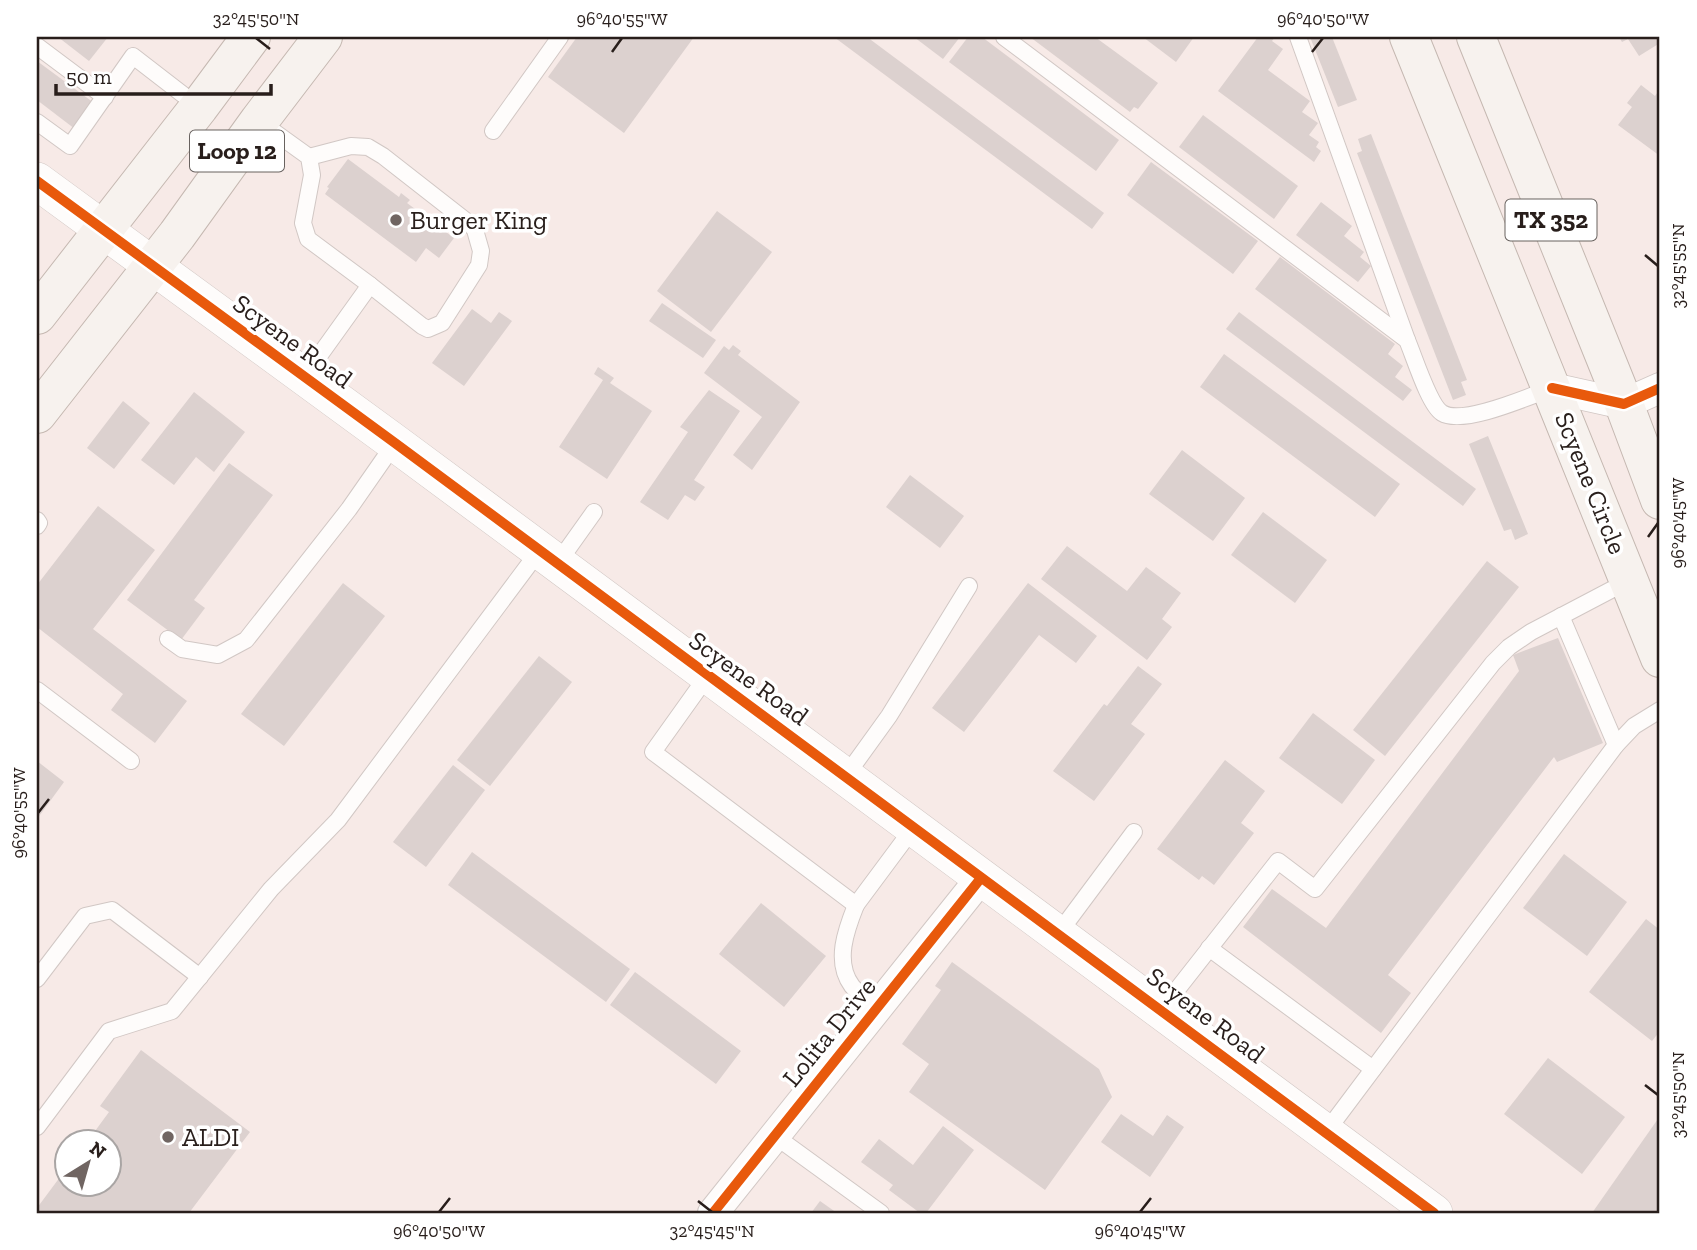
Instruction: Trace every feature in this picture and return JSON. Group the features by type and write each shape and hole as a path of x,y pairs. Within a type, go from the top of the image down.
{"main road":[{"name":"Loop 12","path":"37,315 251,37"},
{"name":"Loop 12","path":"37,414 153,267 323,37"},
{"name":"Scyene Circle","path":"1409,37 1660,658"},
{"name":"TX 352","path":"1476,37 1660,500"},
{"path":"1496,37 1507,111"}],"street":[{"name":"Scyene Road","path":"37,181 1434,1213"},
{"path":"1552,388 1624,404 1660,388"},
{"name":"Lolita Drive","path":"713,1213 981,878"}],"lane":[{"path":"493,131 560,37"},
{"path":"1004,37 1407,340"},
{"path":"1298,37 1407,340 1432,400 1442,413 1454,416 1483,413 1552,388"},
{"path":"37,46 105,97"},
{"path":"37,122 70,146 133,57 199,107"},
{"path":"259,121 309,157 312,175 303,223 308,239 422,326 428,329 442,323 479,265 481,251 475,230 368,147 351,146 309,157"},
{"path":"304,377 370,285"},
{"path":"168,639 183,649 218,655 246,640 349,509 395,443"},
{"path":"37,1127 109,1031 172,1011 271,889 338,820 548,558 594,512"},
{"path":"37,520 37,526"},
{"path":"1161,1010 1278,861 1315,889 1493,663 1509,647 1531,632 1630,580"},
{"path":"845,777 889,716 969,586"},
{"path":"1561,616 1616,745"},
{"path":"708,676 653,752 856,905"},
{"path":"37,690 131,761"},
{"path":"1326,1132 1616,745 1634,726 1660,710"},
{"path":"878,1007 852,987 844,970 844,935 856,905 914,827"},
{"path":"1058,934 1134,832"},
{"path":"37,979 85,916 112,910 200,976"},
{"path":"1209,948 1373,1069"},
{"path":"775,1136 881,1213"}],"building":[{"path":"58,37 108,37 89,61"},
{"path":"577,37 694,37 624,133 548,77"},
{"path":"834,37 867,37 1104,213 1092,229"},
{"path":"914,37 960,37 943,59"},
{"path":"968,37 982,37 1119,140 1096,171 949,62"},
{"path":"1030,37 1095,37 1158,83 1138,109 1134,107 1130,112"},
{"path":"1143,37 1194,37 1176,62"},
{"path":"1258,37 1275,37 1272,41 1283,49 1268,70 1310,101 1302,112 1318,123 1309,135 1319,142 1316,147 1321,151 1314,162 1218,91"},
{"path":"1310,37 1332,37 1357,100 1338,107"},
{"path":"1619,37 1660,37 1660,43 1639,56 1628,39 1622,42"},
{"path":"37,61 94,103 75,129 37,100"},
{"path":"1641,85 1655,96 1660,89 1660,156 1618,125 1632,107 1627,103"},
{"path":"1203,115 1298,186 1274,219 1179,147"},
{"path":"1371,134 1467,380 1461,382 1466,395 1453,400 1357,153 1362,151 1358,139"},
{"name":"Burger King","path":"348,159 399,197 401,193 410,200 407,203 454,238 439,258 426,248 416,262 325,194 329,188 327,187"},
{"path":"1151,162 1258,241 1233,274 1127,195"},
{"path":"1321,202 1352,226 1344,236 1364,252 1360,257 1371,266 1358,282 1296,235"},
{"path":"717,211 772,252 711,332 657,291"},
{"path":"1280,257 1395,344 1388,354 1403,366 1395,377 1412,390 1403,401 1255,289"},
{"path":"662,303 716,340 703,358 649,321"},
{"path":"472,309 491,323 499,312 512,321 464,386 432,363"},
{"path":"1239,312 1476,489 1463,506 1226,329"},
{"path":"733,345 741,351 738,355 800,402 752,470 733,455 762,417 704,373 724,346 729,350"},
{"path":"1224,354 1400,484 1375,517 1200,387"},
{"path":"598,367 614,378 610,383 652,411 607,479 559,447 603,380 594,374"},
{"path":"709,390 740,411 694,480 705,487 695,501 685,495 668,520 640,502 688,432 680,427"},
{"path":"194,392 245,432 214,472 196,457 174,485 141,460"},
{"path":"123,401 150,423 114,469 87,448"},
{"path":"1488,436 1528,534 1515,540 1511,529 1504,531 1469,444"},
{"path":"1182,450 1245,498 1213,541 1149,494"},
{"path":"229,463 273,495 194,600 205,608 181,640 127,600"},
{"path":"910,475 964,516 940,548 886,507"},
{"path":"98,506 155,550 93,629 187,701 155,743 111,710 123,694 37,627 37,585"},
{"path":"1263,512 1327,560 1295,603 1231,555"},
{"path":"1067,546 1127,591 1146,567 1181,593 1162,619 1172,627 1147,660 1041,579"},
{"path":"1487,561 1519,587 1385,756 1353,730"},
{"path":"343,583 385,616 284,746 241,714"},
{"path":"1028,583 1097,636 1076,663 1039,635 964,732 932,708"},
{"path":"1558,638 1603,743 1557,762 1554,757 1388,975 1411,993 1381,1033 1243,927 1272,889 1326,928 1519,671 1513,655"},
{"path":"539,656 572,682 490,786 457,760"},
{"path":"1138,666 1162,684 1131,724 1145,734 1094,801 1053,771 1104,704 1107,706"},
{"path":"1313,713 1375,760 1342,804 1279,758"},
{"path":"1225,760 1265,791 1241,823 1254,833 1214,885 1202,876 1199,880 1157,849"},
{"path":"37,761 64,782 37,819"},
{"path":"453,765 485,790 426,867 393,842"},
{"path":"472,852 630,969 606,1002 448,885"},
{"path":"1564,854 1627,902 1587,956 1523,908"},
{"path":"761,903 826,956 784,1007 719,954"},
{"path":"1646,919 1660,930 1660,1031 1652,1041 1589,992"},
{"path":"952,962 1099,1069 1112,1097 1045,1190 909,1092 929,1064 902,1044 941,990 935,986"},
{"path":"635,972 741,1051 716,1084 610,1005"},
{"name":"ALDI","path":"141,1050 250,1132 189,1213 37,1213 37,1208 52,1188 52,1198 122,1198 122,1128 97,1128 109,1112 100,1106"},
{"path":"1548,1058 1625,1117 1582,1174 1504,1114"},
{"path":"1121,1114 1153,1136 1167,1115 1184,1127 1150,1177 1101,1142"},
{"path":"1660,1116 1660,1213 1592,1213"},
{"path":"943,1126 974,1150 926,1213 920,1213 889,1190 893,1185 861,1162 879,1139 913,1165"},
{"path":"820,1201 837,1213 811,1213"}],"cycle path":[{"path":"37,181 1434,1213"},
{"path":"1552,388 1624,404 1660,388"},
{"path":"713,1213 981,878"}],"place":[{"name":"Burger King","path":"396,220"},
{"name":"ALDI","path":"168,1137"}]}
